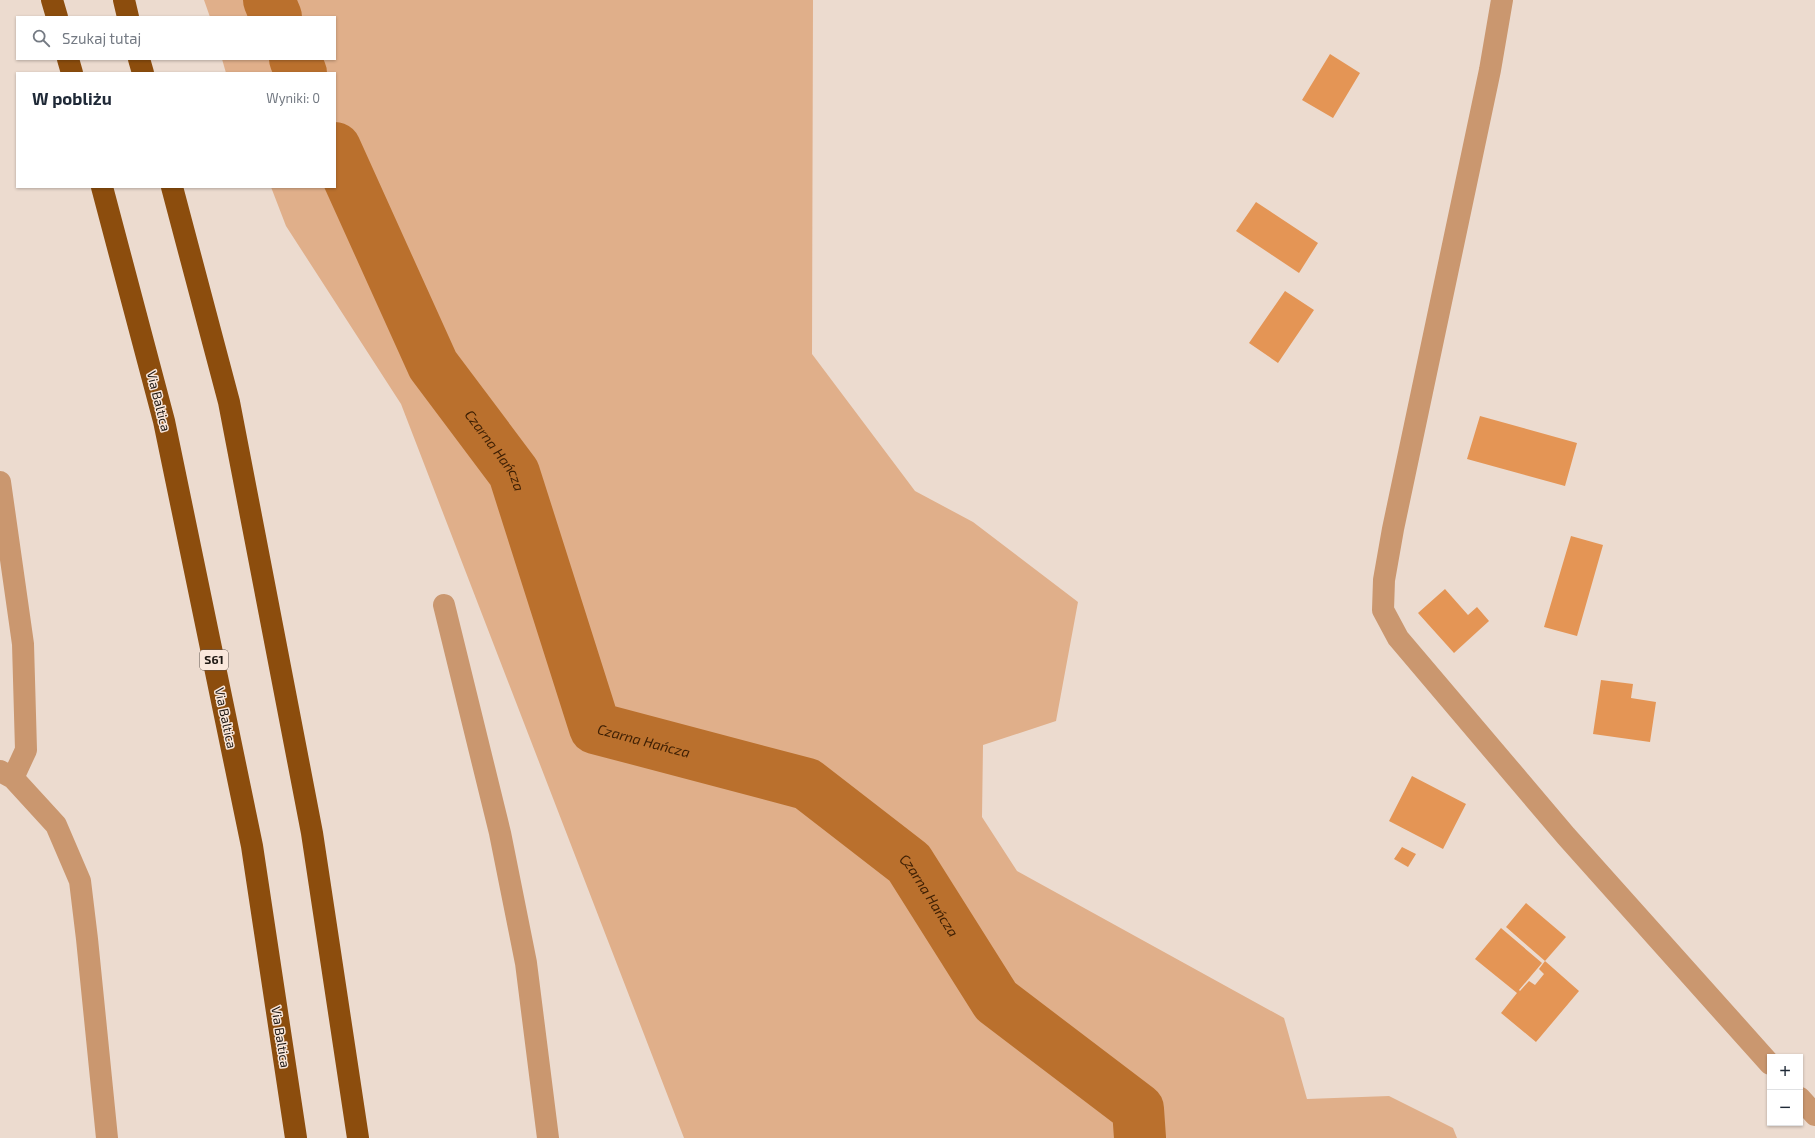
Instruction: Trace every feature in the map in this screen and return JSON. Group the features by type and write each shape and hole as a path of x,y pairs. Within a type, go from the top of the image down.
{"highway":[{"path":"52,0 57,16"},
{"path":"124,0 128,16"},
{"path":"68,60 72,72"},
{"path":"139,60 143,72"},
{"name":"Via Baltica","path":"102,188 164,421 246,815 296,1138"},
{"path":"172,188 229,402 312,833 358,1138"}],"street":[{"path":"1502,0 1490,70 1393,529 1384,580 1383,610 1398,638 1566,836 1767,1061"},
{"path":"0,482 23,644 26,750 6,775 56,825 80,881 107,1138"},
{"path":"444,605 500,833 526,962 548,1138"},
{"path":"1803,1101 1815,1115"}],"shaded area":[{"path":"204,0 813,0 812,354 915,491 973,522 1078,602 1056,721 983,745 982,817 1017,871 1284,1018 1307,1099 1389,1096 1453,1128 1457,1138 684,1138 401,404 286,226 271,188 336,188 336,72 226,72 222,60 336,60 336,16 210,16"}],"building":[{"path":"1330,54 1360,73 1333,118 1302,100"},
{"path":"1256,202 1318,243 1299,273 1236,231"},
{"path":"1285,291 1314,310 1278,363 1249,343"},
{"path":"1480,416 1577,443 1565,486 1467,459"},
{"path":"1571,536 1603,545 1577,636 1544,627"},
{"path":"1445,589 1468,615 1477,607 1489,621 1454,653 1418,613"},
{"path":"1601,680 1633,684 1631,698 1656,702 1650,742 1593,734"},
{"path":"1412,776 1466,804 1443,849 1389,821"},
{"path":"1402,847 1416,854 1408,867 1394,859"},
{"path":"1526,903 1566,937 1545,961 1506,927"},
{"path":"1501,928 1542,963 1519,990 1520,991 1529,981 1535,985 1544,974 1539,969 1545,961 1579,991 1536,1042 1501,1013 1517,993 1475,959"}],"waterway":[{"name":"Czarna Hańcza","path":"269,0 276,16"},
{"name":"Czarna Hańcza","path":"295,60 301,72"},
{"name":"Czarna Hańcza","path":"336,150 433,365 514,473 595,728 807,784 909,863 996,1001 1138,1109 1140,1138"}]}
